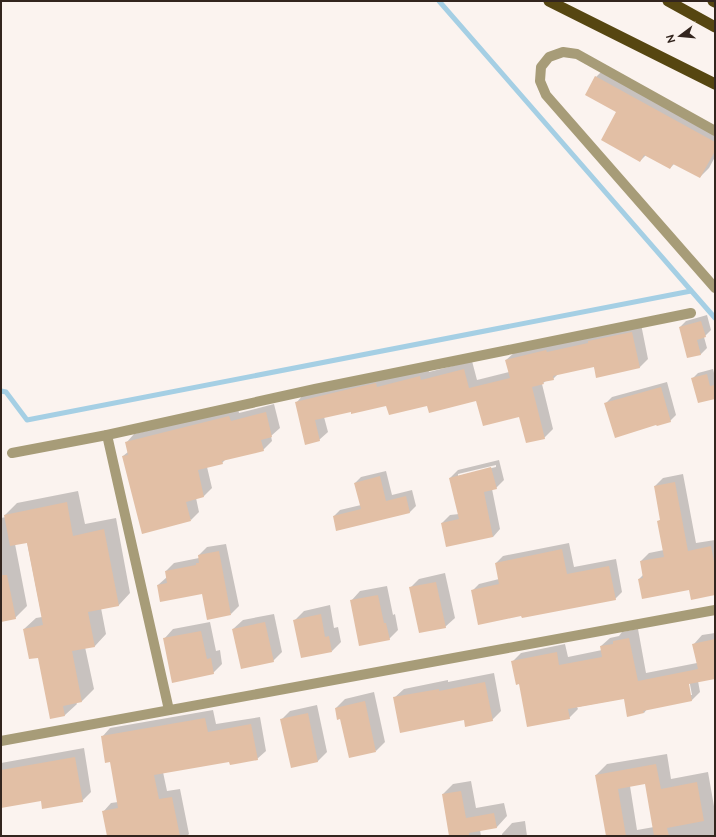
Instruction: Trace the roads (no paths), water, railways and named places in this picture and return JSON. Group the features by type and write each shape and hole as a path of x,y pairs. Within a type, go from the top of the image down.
{"highway":[{"path":"549,1 715,84"},
{"path":"668,1 715,27"}],"street":[{"path":"715,131 576,54 563,52 549,57 541,67 540,81 546,95 715,288"},
{"path":"12,453 315,389 691,313"},
{"path":"107,434 169,710"},
{"path":"1,741 715,610"}],"waterway":[{"path":"439,1 715,318"},
{"path":"1,391 6,392 27,420 691,291"}]}
